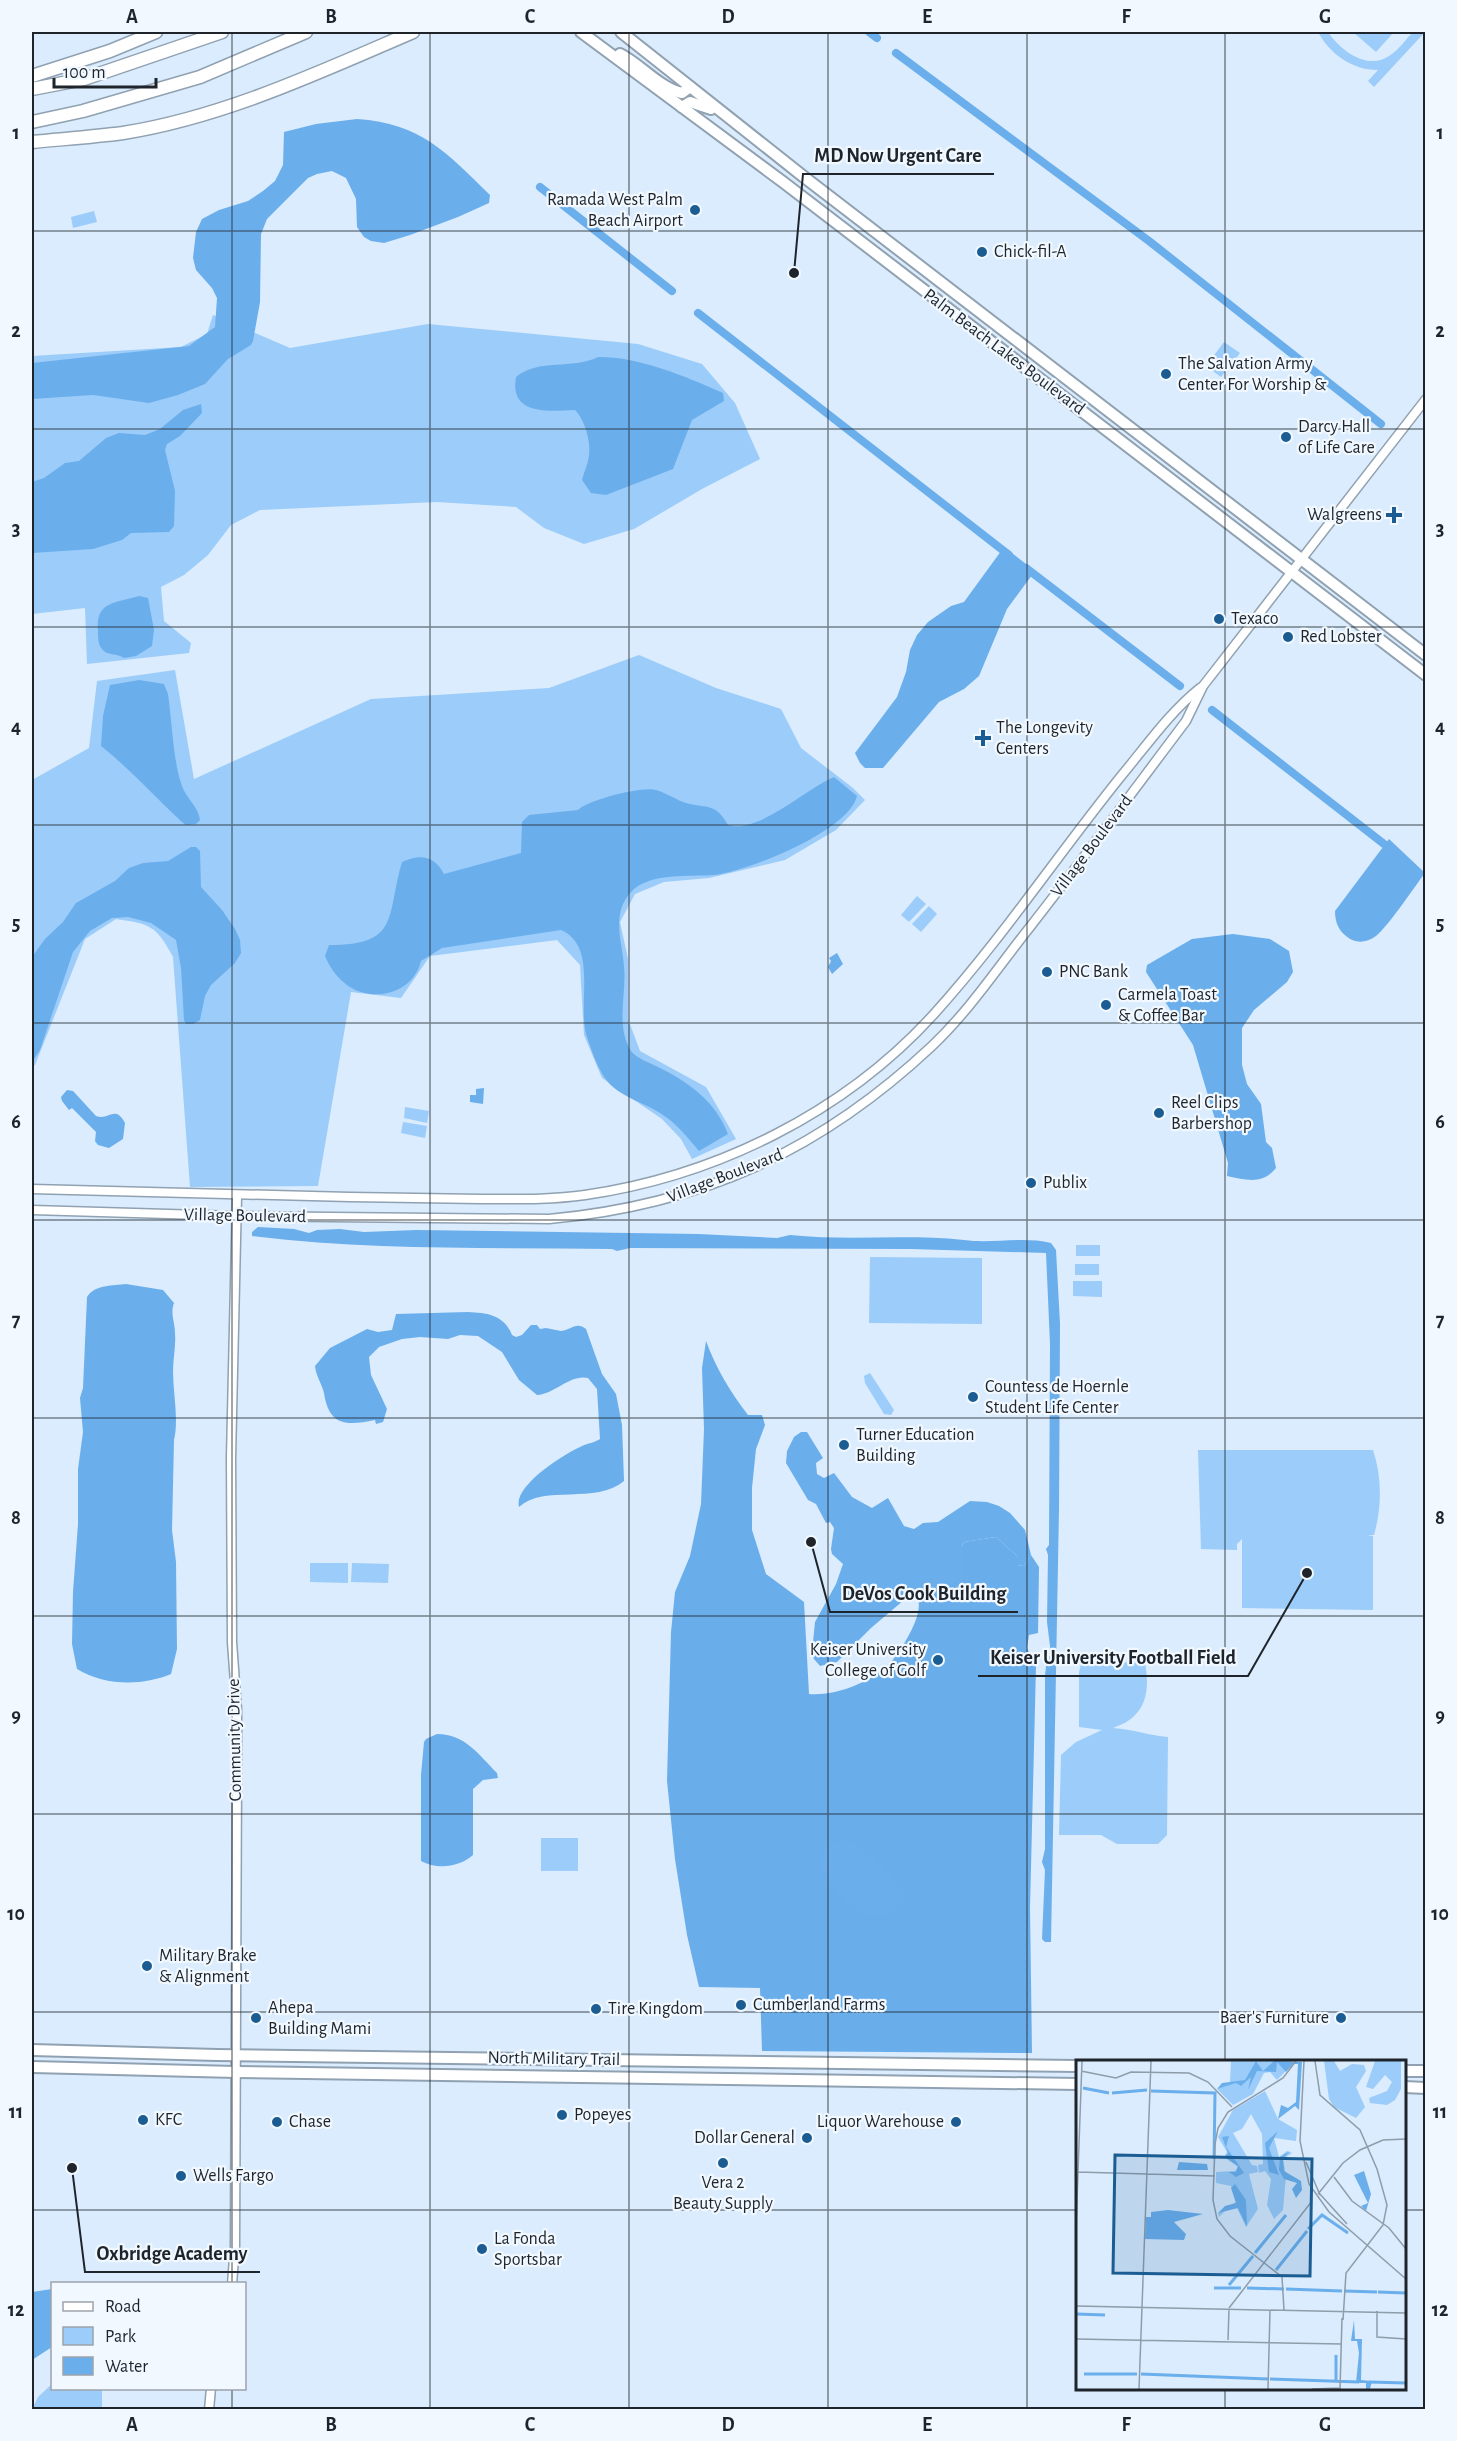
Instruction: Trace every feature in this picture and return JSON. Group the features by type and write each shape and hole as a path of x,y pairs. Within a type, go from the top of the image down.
{"highway":[{"path":"32,76 110,51 156,32"},
{"path":"32,89 84,79 222,32"},
{"path":"32,122 83,111 200,77 306,32"},
{"path":"32,142 124,133 202,114 266,93 413,32"}],"main road":[{"name":"Palm Beach Lakes Boulevard","path":"580,32 682,107 1425,675"},
{"name":"Palm Beach Lakes Boulevard","path":"621,32 1425,655"},
{"path":"607,51 621,54 673,90 682,93 690,87"},
{"path":"682,107 690,102 723,113"},
{"name":"North Military Trail","path":"32,2050 236,2055 1076,2066"},
{"path":"502,2076 515,2069 522,2059"},
{"path":"524,2076 530,2067 541,2059"},
{"path":"663,2077 683,2070 691,2061"},
{"path":"687,2078 692,2069 706,2061"},
{"name":"North Military Trail","path":"32,2067 1076,2084"},
{"path":"1406,2071 1425,2071"},
{"path":"1406,2087 1425,2088"}],"street":[{"name":"Village Boulevard","path":"32,1210 236,1216 527,1220 585,1215 669,1199 735,1176 797,1148 827,1130 898,1076 933,1045 975,999 1186,721 1203,686 1425,399"},
{"name":"Village Boulevard","path":"32,1189 237,1196 527,1199 583,1195 634,1186 702,1166 774,1135 839,1095 885,1060 919,1030 959,986 1095,809 1181,703 1203,686"},
{"name":"Community Drive","path":"232,2282 235,2241 237,1762 232,1642 231,1468 237,1196"},
{"path":"209,2409 212,2390"}],"green space":[{"path":"1318,32 1328,32 1347,51 1363,60 1372,61 1381,60 1393,54 1413,32 1425,32 1374,87 1368,81 1378,70 1359,67 1335,54"},
{"path":"1353,32 1394,32 1376,52"},
{"path":"94,211 97,222 73,228 71,217"},
{"path":"213,315 290,348 428,324 638,344 702,364 735,403 760,459 702,489 634,529 584,544 544,528 516,507 437,502 260,510 231,525 208,555 184,575 161,587 164,621 191,643 189,653 87,664 85,608 32,614 32,356 181,347 207,334"},
{"path":"1224,342 1240,353 1221,377 1206,366"},
{"path":"639,655 716,688 781,709 801,748 865,800 836,830 785,860 709,878 664,882 635,894 620,922 628,959 628,1019 640,1051 706,1087 736,1139 692,1159 681,1139 662,1119 602,1078 584,1035 580,965 557,940 430,956 401,998 351,992 318,1186 190,1187 173,957 162,938 144,925 116,919 85,939 35,1065 32,1067 32,780 89,748 97,681 175,670 194,779 371,699 549,688"},
{"path":"917,896 926,904 909,922 901,915"},
{"path":"929,906 937,914 921,932 912,924"},
{"path":"405,1107 429,1111 427,1123 404,1118"},
{"path":"403,1122 427,1126 425,1138 401,1133"},
{"path":"1076,1245 1100,1245 1100,1256 1076,1256"},
{"path":"870,1257 982,1258 982,1324 869,1323"},
{"path":"1075,1264 1099,1264 1099,1275 1075,1275"},
{"path":"1073,1281 1102,1281 1102,1297 1073,1296"},
{"path":"870,1373 894,1410 891,1415 884,1414 865,1383 864,1376"},
{"path":"1198,1450 1373,1450 1380,1492 1374,1535 1367,1535 1373,1536 1373,1610 1242,1608 1242,1539 1237,1544 1237,1550 1201,1549"},
{"path":"310,1563 348,1563 348,1583 310,1582"},
{"path":"352,1563 389,1564 388,1583 351,1582"},
{"path":"1090,1661 1145,1663 1147,1685 1143,1704 1132,1718 1113,1728 1168,1737 1167,1835 1158,1844 1117,1844 1101,1835 1059,1835 1061,1755 1076,1742 1102,1730 1079,1727 1079,1672 1081,1664"},
{"path":"541,1838 578,1838 578,1871 541,1871"},
{"path":"51,2385 51,2390 102,2390 102,2409 32,2409 38,2397"}],"shaded area":[{"path":"706,1341 735,1398 748,1415 762,1415 765,1425 756,1449 752,1488 752,1530 766,1574 804,1602 809,1694 829,1693 850,1688 886,1667 900,1649 917,1618 919,1600 917,1589 942,1591 964,1542 996,1537 1017,1556 1017,1565 1024,1566 1031,1555 1039,1567 1038,1633 1029,1635 1027,1648 1036,1666 1030,1908 1032,2053 762,2051 760,1988 699,1987 687,1935 675,1859 667,1781 671,1632 675,1592 690,1556 701,1504 704,1429 702,1368"}],"water":[{"path":"357,119 399,127 431,143 460,166 490,195 489,203 410,235 384,243 371,241 364,237 357,227 356,199 346,178 332,171 317,174 308,178 267,219 261,234 260,302 253,341 251,345 228,359 205,384 149,403 93,395 32,399 32,363 189,346 215,327 217,298 212,288 196,270 193,258 196,232 202,219 219,210 248,201 275,181 283,165 284,132 316,124"},
{"path":"598,357 630,360 662,369 723,393 724,401 692,420 673,469 606,495 591,493 582,480 588,459 589,444 587,432 579,414 575,410 543,410 525,405 515,390 516,377 525,371 545,366 588,361"},
{"path":"201,404 202,413 180,436 167,444 165,450 175,491 174,526 169,532 131,533 122,540 93,549 32,553 32,482 44,478 65,463 79,461 106,438 119,433 145,435 160,429 183,410"},
{"path":"1004,547 1035,571 1007,609 979,676 964,689 939,702 883,768 865,768 855,753 897,697 906,672 910,650 917,635 928,622 951,606 964,602"},
{"path":"139,596 148,598 154,630 152,646 136,656 124,658 109,654 104,651 98,638 100,614 115,602"},
{"path":"139,680 164,684 168,694 178,773 185,793 199,815 200,820 196,824 186,825 182,822 101,746 103,716 110,685"},
{"path":"834,777 857,796 850,809 836,823 817,835 772,857 730,872 648,881 631,892 621,909 619,927 625,977 623,1020 626,1041 636,1056 670,1073 700,1094 723,1122 728,1134 699,1151 668,1119 614,1088 601,1072 585,1027 584,979 580,950 573,938 561,930 442,948 421,961 413,978 390,993 371,994 355,990 335,973 325,956 329,945 352,944 369,940 380,933 391,912 402,862 421,857 426,858 436,863 444,874 521,853 522,822 529,815 578,810 603,798 649,789 660,791 686,803 715,810 728,825 740,826 768,817"},
{"path":"1389,839 1425,873 1381,932 1361,942 1349,939 1336,922 1335,911"},
{"path":"191,847 196,847 200,851 201,887 222,910 235,929 240,940 241,953 235,963 211,985 205,996 200,1020 193,1024 186,1024 184,1020 181,968 176,940 151,923 128,917 112,918 90,931 73,952 40,1050 32,1062 32,957 45,939 63,922 76,903 115,881 129,868 143,863 168,861"},
{"path":"1233,934 1270,939 1289,951 1293,972 1287,982 1254,1010 1242,1028 1242,1065 1247,1084 1261,1104 1266,1142 1272,1148 1276,1168 1265,1177 1254,1180 1227,1176 1228,1163 1193,1045 1146,972 1147,965 1192,939"},
{"path":"837,953 843,964 832,974 828,967 831,961 829,958"},
{"path":"484,1088 483,1104 470,1102 470,1095 476,1095 476,1089"},
{"path":"67,1090 73,1091 96,1116 105,1117 115,1114 121,1117 125,1123 123,1139 109,1148 98,1145 95,1141 96,1132 72,1108 69,1110 62,1101 61,1097"},
{"path":"258,1227 294,1229 309,1233 317,1230 340,1229 364,1232 416,1230 699,1234 777,1238 790,1235 942,1238 975,1241 1029,1240 1051,1243 1056,1250 1060,1324 1051,1942 1045,1942 1042,1939 1045,1870 1042,1862 1045,1849 1045,1675 1047,1659 1051,1654 1047,1622 1048,1555 1046,1549 1049,1545 1050,1344 1046,1253 911,1249 630,1248 617,1251 612,1249 387,1246 252,1236 252,1232"},
{"path":"126,1284 163,1290 174,1303 175,1330 173,1371 176,1424 172,1530 176,1562 177,1649 171,1674 136,1682 99,1679 77,1669 72,1644 78,1524 78,1469 83,1432 80,1398 83,1388 87,1297 99,1288"},
{"path":"482,1313 500,1319 516,1337 522,1335 531,1325 537,1325 540,1329 561,1331 576,1326 586,1329 602,1374 616,1394 622,1425 624,1481 599,1492 542,1497 530,1500 519,1507 519,1499 524,1490 542,1472 574,1450 600,1439 597,1389 588,1378 581,1378 537,1395 519,1380 502,1352 478,1336 460,1335 448,1339 420,1337 402,1339 379,1347 369,1357 371,1375 387,1409 383,1422 376,1424 375,1420 347,1423 335,1418 330,1412 315,1366 330,1348 367,1329 378,1332 392,1330 396,1314"},
{"path":"801,1432 807,1432 823,1458 816,1463 817,1474 824,1478 834,1473 852,1497 872,1508 888,1498 904,1526 914,1529 923,1523 938,1522 970,1501 987,1502 1010,1513 1025,1530 1031,1555 1024,1566 1017,1565 1017,1556 996,1537 964,1542 962,1546 965,1563 963,1580 942,1591 917,1589 871,1628 837,1662 820,1666 812,1652 815,1622 836,1584 843,1564 832,1554 834,1528 830,1522 826,1523 816,1504 808,1500 786,1463 787,1451 794,1437"},
{"path":"437,1734 456,1737 470,1746 497,1773 498,1778 483,1780 473,1789 473,1855 462,1862 448,1866 434,1866 421,1861 421,1775 424,1742"},
{"path":"849,1841 873,1857 894,1879 906,1895 903,1908 880,1916 871,1916 856,1910 837,1893 823,1872 819,1854 832,1842"},
{"path":"51,2289 51,2348 32,2360 32,2292"}],"waterway":[{"path":"869,32 877,38"},
{"path":"896,53 1149,241 1381,424"},
{"path":"540,187 672,291"},
{"path":"698,313 1009,555"},
{"path":"1026,568 1180,686"},
{"path":"1212,710 1393,851"}],"place":[{"name":"Ramada West Palm Beach Airport","path":"695,210"},
{"name":"Chick-fil-A","path":"982,252"},
{"name":"MD Now Urgent Care","path":"794,273"},
{"name":"The Salvation Army Center For Worship &","path":"1166,374"},
{"name":"Darcy Hall of Life Care","path":"1286,437"},
{"name":"Walgreens","path":"1394,515"},
{"name":"Texaco","path":"1219,619"},
{"name":"Red Lobster","path":"1288,637"},
{"name":"The Longevity Centers","path":"983,738"},
{"name":"PNC Bank","path":"1047,972"},
{"name":"Carmela Toast & Coffee Bar","path":"1106,1005"},
{"name":"Reel Clips Barbershop","path":"1159,1113"},
{"name":"Publix","path":"1031,1183"},
{"name":"Countess de Hoernle Student Life Center","path":"973,1397"},
{"name":"Turner Education Building","path":"844,1445"},
{"name":"DeVos Cook Building","path":"811,1542"},
{"name":"Keiser University Football Field","path":"1307,1573"},
{"name":"Keiser University College of Golf","path":"938,1660"},
{"name":"Military Brake & Alignment","path":"147,1966"},
{"name":"Cumberland Farms","path":"741,2005"},
{"name":"Tire Kingdom","path":"596,2009"},
{"name":"Ahepa Building Mami","path":"256,2018"},
{"name":"Baer's Furniture","path":"1341,2018"},
{"name":"Popeyes","path":"562,2115"},
{"name":"KFC","path":"143,2120"},
{"name":"Chase","path":"277,2122"},
{"name":"Liquor Warehouse","path":"956,2122"},
{"name":"Dollar General","path":"807,2138"},
{"name":"Vera 2 Beauty Supply","path":"723,2163"},
{"name":"Oxbridge Academy","path":"72,2168"},
{"name":"Wells Fargo","path":"181,2176"},
{"name":"La Fonda Sportsbar","path":"482,2249"}]}
